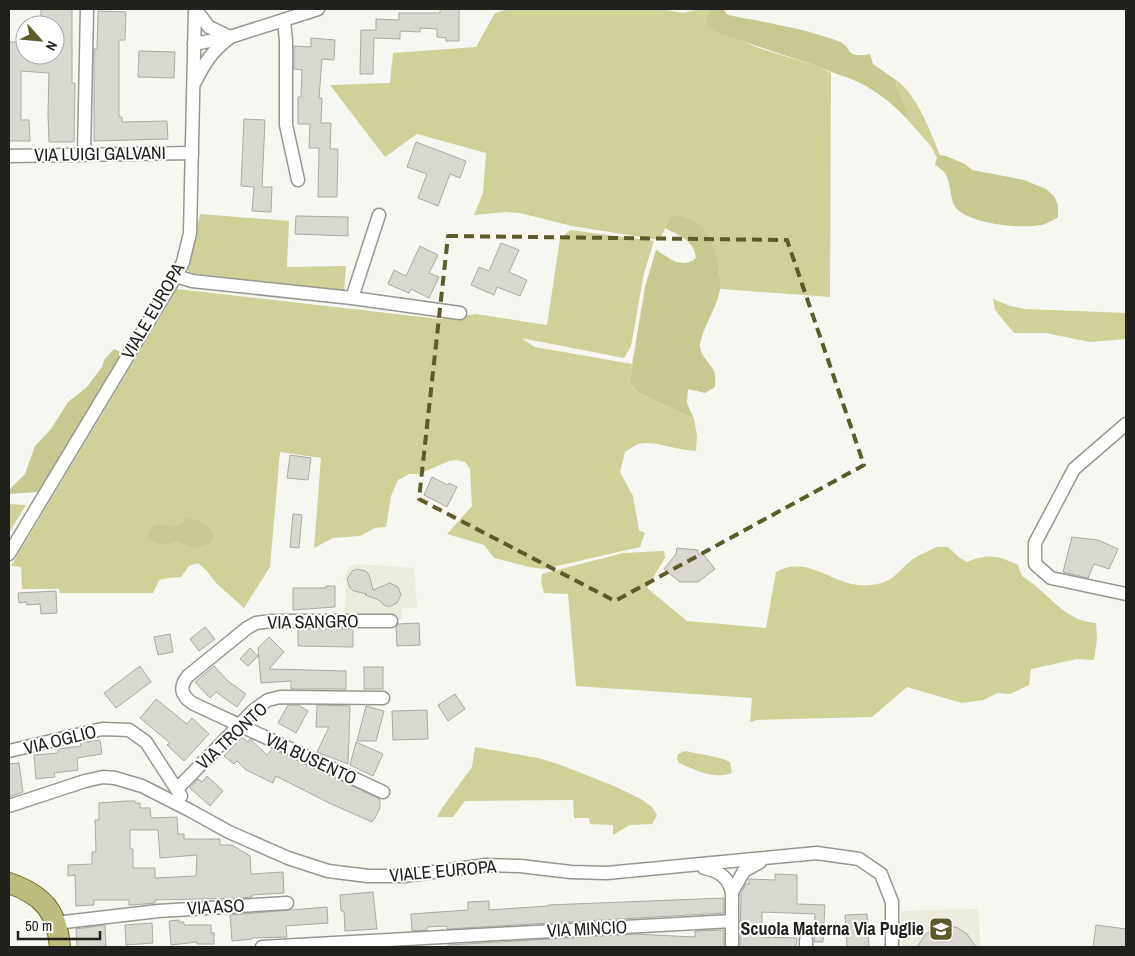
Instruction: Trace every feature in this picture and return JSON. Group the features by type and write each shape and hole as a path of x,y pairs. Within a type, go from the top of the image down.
{"main road":[{"path":"9,883 30,892 50,910 56,923 60,947"}],"street":[{"path":"84,154 87,9"},
{"path":"195,9 209,27 230,37"},
{"name":"VIALE EUROPA","path":"9,554 176,276 182,262 190,234 195,9"},
{"path":"194,44 230,37 318,9"},
{"path":"284,20 286,41 286,125 298,180"},
{"path":"194,85 209,57 230,37"},
{"name":"VIA LUIGI GALVANI","path":"9,156 192,153"},
{"path":"352,298 379,215"},
{"path":"176,276 192,281 352,298 460,313"},
{"path":"1126,424 1074,468 1035,542 1034,564 1050,578 1126,594"},
{"name":"VIA SANGRO","path":"238,725 191,702 183,694 182,686 188,676 247,628 256,623 271,621 391,621"},
{"name":"VIA TRONTO","path":"177,789 238,725 257,707 268,700 276,698 383,698"},
{"name":"VIA BUSENTO","path":"238,725 383,792"},
{"name":"VIA OGLIO","path":"9,752 102,729 129,730 146,742 191,810"},
{"path":"148,789 157,785 161,779 161,763"},
{"name":"VIALE EUROPA","path":"9,806 85,781 103,777 122,780 148,789 191,810 223,829 273,852 314,867 351,875 398,877 486,865 590,873 633,871 817,853 859,859 881,874 892,902 892,947"},
{"path":"732,892 744,871 771,858"},
{"path":"692,865 716,870 730,885 732,892 732,947"},
{"name":"VIA ASO","path":"56,923 158,911 287,903"},
{"name":"VIA MINCIO","path":"262,947 334,945 732,922"}],"highlighted area":[{"path":"448,236 787,240 864,465 615,601 419,499"}],"shaded area":[{"path":"357,564 414,568 417,608 402,608 401,620 344,618 346,581 343,580 349,567"},
{"name":"Scuola Materna Via Puglie","path":"979,909 980,947 902,947 901,911"}],"green space":[{"path":"508,9 660,9 683,13 709,9 705,25 756,47 820,67 831,73 830,297 721,289 720,274 670,217 660,240 572,226 520,213 506,212 474,215 483,193 486,153 417,134 385,157 330,85 390,83 393,53 476,47 495,13"},
{"path":"709,9 723,9 728,15 811,32 843,43 852,54 870,54 873,64 896,80 897,88 908,112 906,118 883,97 856,81 718,33 705,25"},
{"path":"896,80 904,86 917,104 940,155 937,158 931,146 906,118 908,112 897,88"},
{"path":"940,155 965,164 972,170 1024,180 1046,189 1054,196 1058,205 1058,217 1050,222 1032,226 1009,226 972,218 954,205 948,179 945,173 935,164"},
{"path":"200,214 289,221 287,267 346,266 344,292 193,277 187,270"},
{"path":"676,215 694,222 707,235 715,252 721,280 721,288 700,344 703,355 714,371 715,387 705,393 688,389 687,403 694,419 639,393 629,383 645,287 656,250 680,263 696,258 695,252 689,243 681,236 665,228 670,217"},
{"path":"570,230 654,241 644,273 631,346 624,358 521,338 535,347 632,364 629,383 639,393 694,419 697,436 696,451 645,443 635,445 625,452 620,472 633,496 639,530 645,533 640,547 544,569 494,558 484,545 447,534 472,506 470,469 465,462 456,460 449,461 419,474 409,474 398,480 391,496 386,527 375,528 360,536 333,538 314,548 321,458 280,452 270,567 244,608 216,583 198,563 189,566 181,577 159,580 153,593 60,593 59,589 22,589 21,567 11,566 177,289 440,319 476,314 547,325 560,239"},
{"path":"993,299 1010,306 1026,309 1126,313 1126,339 1090,342 1046,333 1014,333 995,310"},
{"path":"114,349 123,353 38,492 9,494 9,490 25,474 35,446 51,429 68,402 87,387 102,367 104,360"},
{"path":"9,504 26,505 9,533"},
{"path":"189,518 201,522 207,527 214,538 210,543 195,548 176,541 168,544 157,543 148,537 150,531 156,525 174,526"},
{"path":"937,547 948,547 967,562 981,557 993,557 1005,559 1018,565 1022,576 1064,611 1078,619 1096,623 1097,639 1094,660 1077,659 1031,669 1029,685 1010,694 998,693 983,700 962,703 907,687 872,717 757,720 750,722 752,698 576,686 568,594 544,593 541,582 542,574 623,553 664,551 665,558 647,588 687,621 766,628 776,572 789,567 801,567 859,585 880,584 895,576 913,559"},
{"path":"475,747 538,758 558,764 641,799 652,807 657,815 652,824 630,825 613,835 613,825 590,824 589,818 574,818 573,800 465,801 453,817 437,817 472,767"},
{"path":"685,751 730,762 732,773 712,775 679,763 677,759 678,754"}],"building":[{"path":"41,9 72,9 72,83 75,83 74,142 49,142 49,73 21,71 21,120 29,120 30,141 9,141 9,42 15,42 15,65 65,65 65,15 41,15"},
{"path":"440,9 459,9 459,41 446,41 446,38 437,37 437,29 420,28 420,32 400,31 400,39 374,38 373,74 360,74 361,30 376,30 376,19 399,20 399,13 440,13"},
{"path":"98,11 126,12 125,40 119,40 119,117 122,117 122,122 167,121 168,139 94,141 94,49 97,49"},
{"path":"311,38 335,40 334,60 322,59 319,98 322,98 321,123 331,123 330,149 338,149 337,197 318,197 319,148 309,148 310,124 298,124 298,97 301,97 302,70 294,69 294,46 311,47"},
{"path":"139,51 175,52 174,78 138,77"},
{"path":"244,119 265,120 262,187 272,187 271,212 252,211 254,187 241,186"},
{"path":"416,142 466,161 460,178 450,174 438,206 418,198 427,174 407,167"},
{"path":"296,216 348,217 348,236 295,234"},
{"path":"501,243 519,250 509,272 527,280 520,296 497,287 494,295 471,285 479,267 489,271"},
{"path":"420,246 438,255 429,273 439,277 429,298 411,289 409,293 388,284 394,270 406,276"},
{"path":"290,455 311,458 308,480 287,478"},
{"path":"432,477 457,487 447,507 424,495"},
{"path":"293,514 302,515 299,548 290,547"},
{"path":"1072,537 1098,540 1118,549 1109,569 1094,564 1088,578 1063,572"},
{"path":"677,548 698,550 698,554 703,554 715,569 698,582 680,582 664,569 676,554"},
{"path":"357,569 366,571 373,590 390,583 398,587 401,595 397,603 389,607 379,600 365,595 367,594 350,588 347,579 352,571"},
{"path":"326,586 335,586 335,607 293,610 293,588 326,588"},
{"path":"56,591 57,613 41,614 40,604 27,605 26,602 19,603 18,593"},
{"path":"419,623 420,645 397,646 396,627 398,624"},
{"path":"205,627 215,639 199,651 190,639"},
{"path":"298,629 353,629 353,647 298,646"},
{"path":"170,634 173,652 158,655 154,637"},
{"path":"269,637 284,652 269,669 346,671 346,689 291,689 291,681 261,683 258,648"},
{"path":"250,648 258,656 248,666 240,659"},
{"path":"140,666 151,682 116,708 104,693"},
{"path":"214,666 228,681 246,694 237,707 216,692 210,698 195,682"},
{"path":"364,667 383,667 383,689 364,689"},
{"path":"455,694 465,709 448,721 438,705"},
{"path":"156,699 187,724 192,718 209,734 184,761 167,745 170,743 140,718"},
{"path":"288,705 298,705 308,711 296,733 278,723"},
{"path":"317,705 350,706 348,764 317,752 329,727 316,727"},
{"path":"366,706 384,711 376,741 357,741"},
{"path":"427,710 428,739 393,740 392,711"},
{"path":"242,737 248,742 250,739 267,755 272,749 380,799 380,808 375,818 372,822 276,776 273,783 246,770 237,761 234,764 224,756"},
{"path":"100,740 102,754 77,758 78,770 54,773 55,777 36,779 34,755 58,753 58,749 81,746 80,743"},
{"path":"356,742 383,754 373,776 350,765"},
{"path":"19,763 23,792 9,797 9,764"},
{"path":"207,776 223,791 210,806 190,788 198,779 202,782"},
{"path":"135,801 135,803 140,803 140,808 150,808 151,818 177,817 178,834 184,834 184,839 220,839 220,845 232,845 250,856 251,874 283,872 284,893 252,895 252,897 241,898 155,900 155,903 129,905 129,900 94,900 94,905 76,906 75,875 68,876 68,865 92,864 92,852 96,852 95,820 99,820 99,803","holes":["130,830 158,830 160,858 197,855 196,876 155,878 155,868 133,868"]},
{"path":"775,874 797,875 797,904 825,905 823,942 814,942 815,914 762,912 762,937 797,938 796,947 740,947 741,893 746,884 749,884 749,879 775,880"},
{"path":"373,892 377,929 345,931 344,911 341,911 340,895"},
{"path":"724,898 724,913 447,929 447,926 427,927 427,930 412,931 411,914 468,910 468,902 489,901 489,910 548,905"},
{"path":"327,907 328,923 286,926 287,937 252,938 232,941 230,915"},
{"path":"867,914 869,947 847,947 845,915"},
{"path":"179,920 179,922 184,922 184,925 211,925 211,933 214,933 214,944 197,944 197,942 171,945 169,921"},
{"path":"152,923 153,943 126,945 125,925"},
{"path":"105,925 106,946 77,947 76,929"},
{"path":"947,925 958,928 967,934 976,947 917,947 926,934 936,928"},
{"path":"1096,925 1126,929 1126,947 1093,947"},
{"path":"724,930 724,947 448,947 448,945 635,934 695,937 695,931"}],"place":[{"name":"Scuola Materna Via Puglie","path":"941,929"}]}
